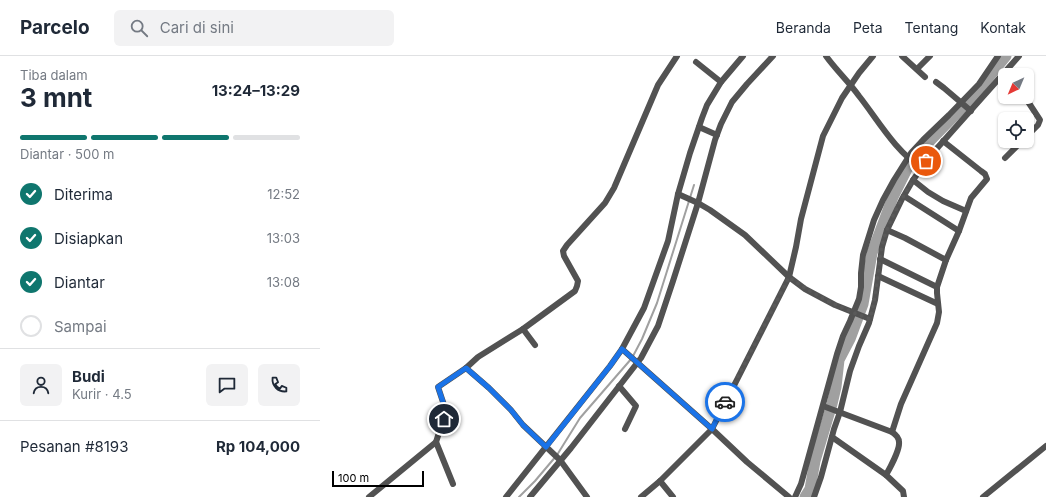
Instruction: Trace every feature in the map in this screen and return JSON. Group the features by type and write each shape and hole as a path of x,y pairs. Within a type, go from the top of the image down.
{"street":[{"path":"369,497 436,442 446,411 438,387 478,358 523,329 575,290 578,281 564,256 563,251 605,203 614,188 658,85 676,56"},
{"path":"506,497 547,449 623,350 644,308 652,288 668,241 681,195 690,153 707,105 721,82 743,56"},
{"path":"530,497 619,386 637,361 658,326 721,124 732,102 773,56"},
{"path":"826,56 873,114 880,126 909,158 920,167"},
{"path":"641,497 660,481 712,429 789,277 801,218 823,136 850,85 859,72 874,56"},
{"path":"902,56 925,76"},
{"path":"917,69 930,56"},
{"path":"1010,68 1019,56"},
{"path":"795,497 801,484 825,407 839,348 859,299 864,255 874,220 894,180 922,140 962,104 979,84 996,57"},
{"path":"696,62 721,82"},
{"path":"814,497 850,371 875,300 882,247 887,230 920,167 998,81"},
{"path":"936,82 970,111"},
{"path":"1030,104 1040,120 1034,129"},
{"path":"699,127 717,135"},
{"path":"892,432 901,404 938,323 939,312 937,287 946,260 959,231 971,198 987,178 981,171 944,141"},
{"path":"1005,158 1015,148"},
{"path":"913,180 928,192 943,201 966,211"},
{"path":"681,195 710,210 745,235 789,277 805,289 818,297 868,319"},
{"path":"904,196 959,231"},
{"path":"887,230 946,260"},
{"path":"880,259 937,287"},
{"path":"878,276 938,304"},
{"path":"523,329 535,344"},
{"path":"623,350 637,361 747,462 789,497"},
{"path":"466,368 489,388 511,410 523,425 559,460 587,497"},
{"path":"619,386 636,406 625,429"},
{"path":"825,407 892,432 897,436 899,442 893,462 886,475"},
{"path":"832,437 886,475 903,491 904,497"},
{"path":"436,442 453,484"},
{"path":"983,497 1046,446"},
{"path":"660,481 673,497"}],"waterway":[{"path":"805,497 810,489 815,461 832,404 836,387 839,360 850,339 863,304 872,253 893,197 908,167 926,145 971,99 1006,56"},
{"path":"519,497 557,455 580,418 632,358 642,339 657,303 694,185"}],"way so far":[{"path":"725,402 789,277 818,297 870,319 875,300 882,247 887,230 902,199 926,161"}],"route":[{"path":"444,419 446,411 438,387 466,368 489,388 511,410 523,425 546,447 582,403 622,349 712,429 725,402"}]}
